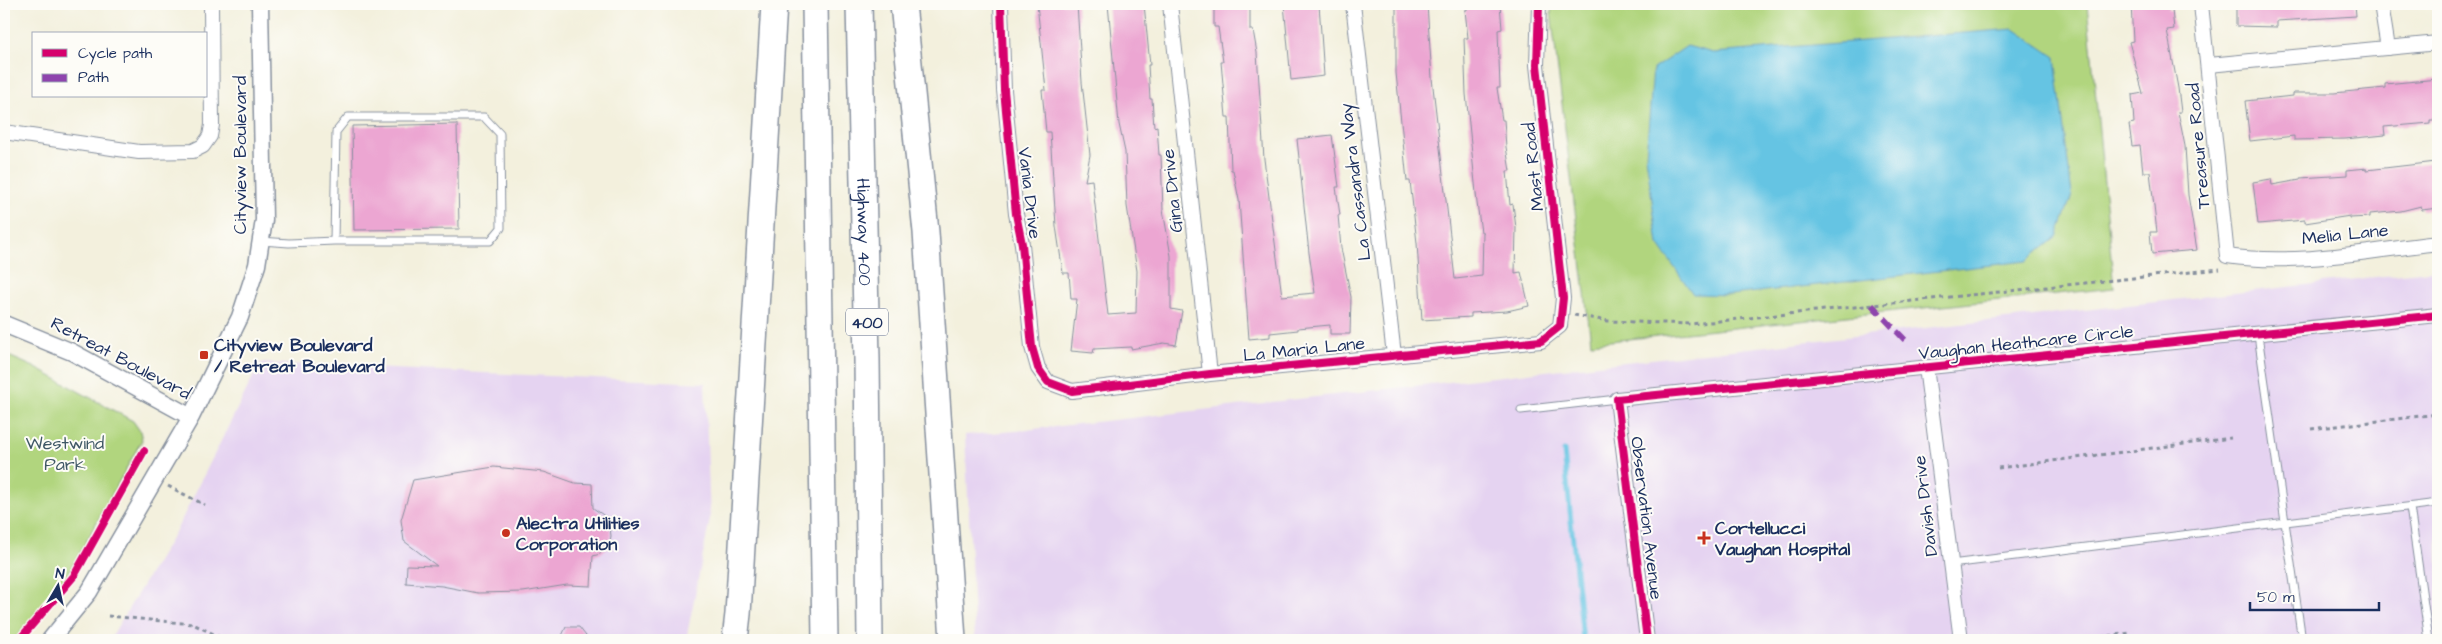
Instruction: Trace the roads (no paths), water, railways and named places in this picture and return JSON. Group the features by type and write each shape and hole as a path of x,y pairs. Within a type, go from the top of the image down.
{"highway":[{"path":"734,640 738,614 752,400 774,4"},
{"name":"400","path":"815,4 825,640"},
{"name":"Highway 400","path":"859,4 867,349 870,640"},
{"path":"903,4 926,232 953,640"}],"street":[{"path":"4,132 139,152 193,150 202,146 210,136 212,125 211,4"},
{"name":"Cityview Boulevard","path":"50,640 90,592 191,417 240,317 257,265 264,220 260,4"},
{"name":"Vania Drive","path":"1001,4 1004,90 1016,214 1022,244 1032,347 1038,368 1048,382"},
{"name":"Gina Drive","path":"1170,4 1210,374"},
{"name":"La Cassandra Way","path":"1353,4 1394,355"},
{"name":"Mast Road","path":"1539,4 1537,65 1563,298 1560,326"},
{"name":"Treasure Road","path":"2201,4 2209,65 2227,256 2256,260"},
{"path":"2381,4 2388,48"},
{"path":"2209,65 2438,42"},
{"name":"Melia Lane","path":"2256,260 2284,260 2438,243"},
{"name":"Vaughan Heathcare Circle","path":"1617,399 2258,335 2438,315"},
{"name":"Retreat Boulevard","path":"4,324 72,352 191,417"},
{"name":"La Maria Lane","path":"1048,382 1072,391 1210,374 1541,341 1560,326"},
{"name":"Davish Drive","path":"1926,367 1961,640"},
{"name":"Observation Avenue","path":"1617,399 1647,640"}],"lane":[{"path":"260,241 289,243 490,240 501,228 500,134 484,118 348,117 336,132 334,241"},
{"path":"2258,335 2302,640"},
{"path":"1520,410 1617,399"},
{"path":"1951,564 2438,503"},
{"path":"2410,507 2429,640"}],"water":[{"path":"2014,29 2055,57 2072,195 2057,237 2026,261 1731,295 1693,294 1658,244 1646,156 1653,69 1687,46 1713,53"}],"waterway":[{"path":"1564,451 1583,640"}],"place":[{"name":"Cityview Boulevard / Retreat Boulevard","path":"204,355"},
{"name":"Alectra Utilities Corporation","path":"506,533"},
{"name":"Cortellucci Vaughan Hospital","path":"1704,538"}],"park label":[{"name":"Westwind Park","path":"65,453"}]}
